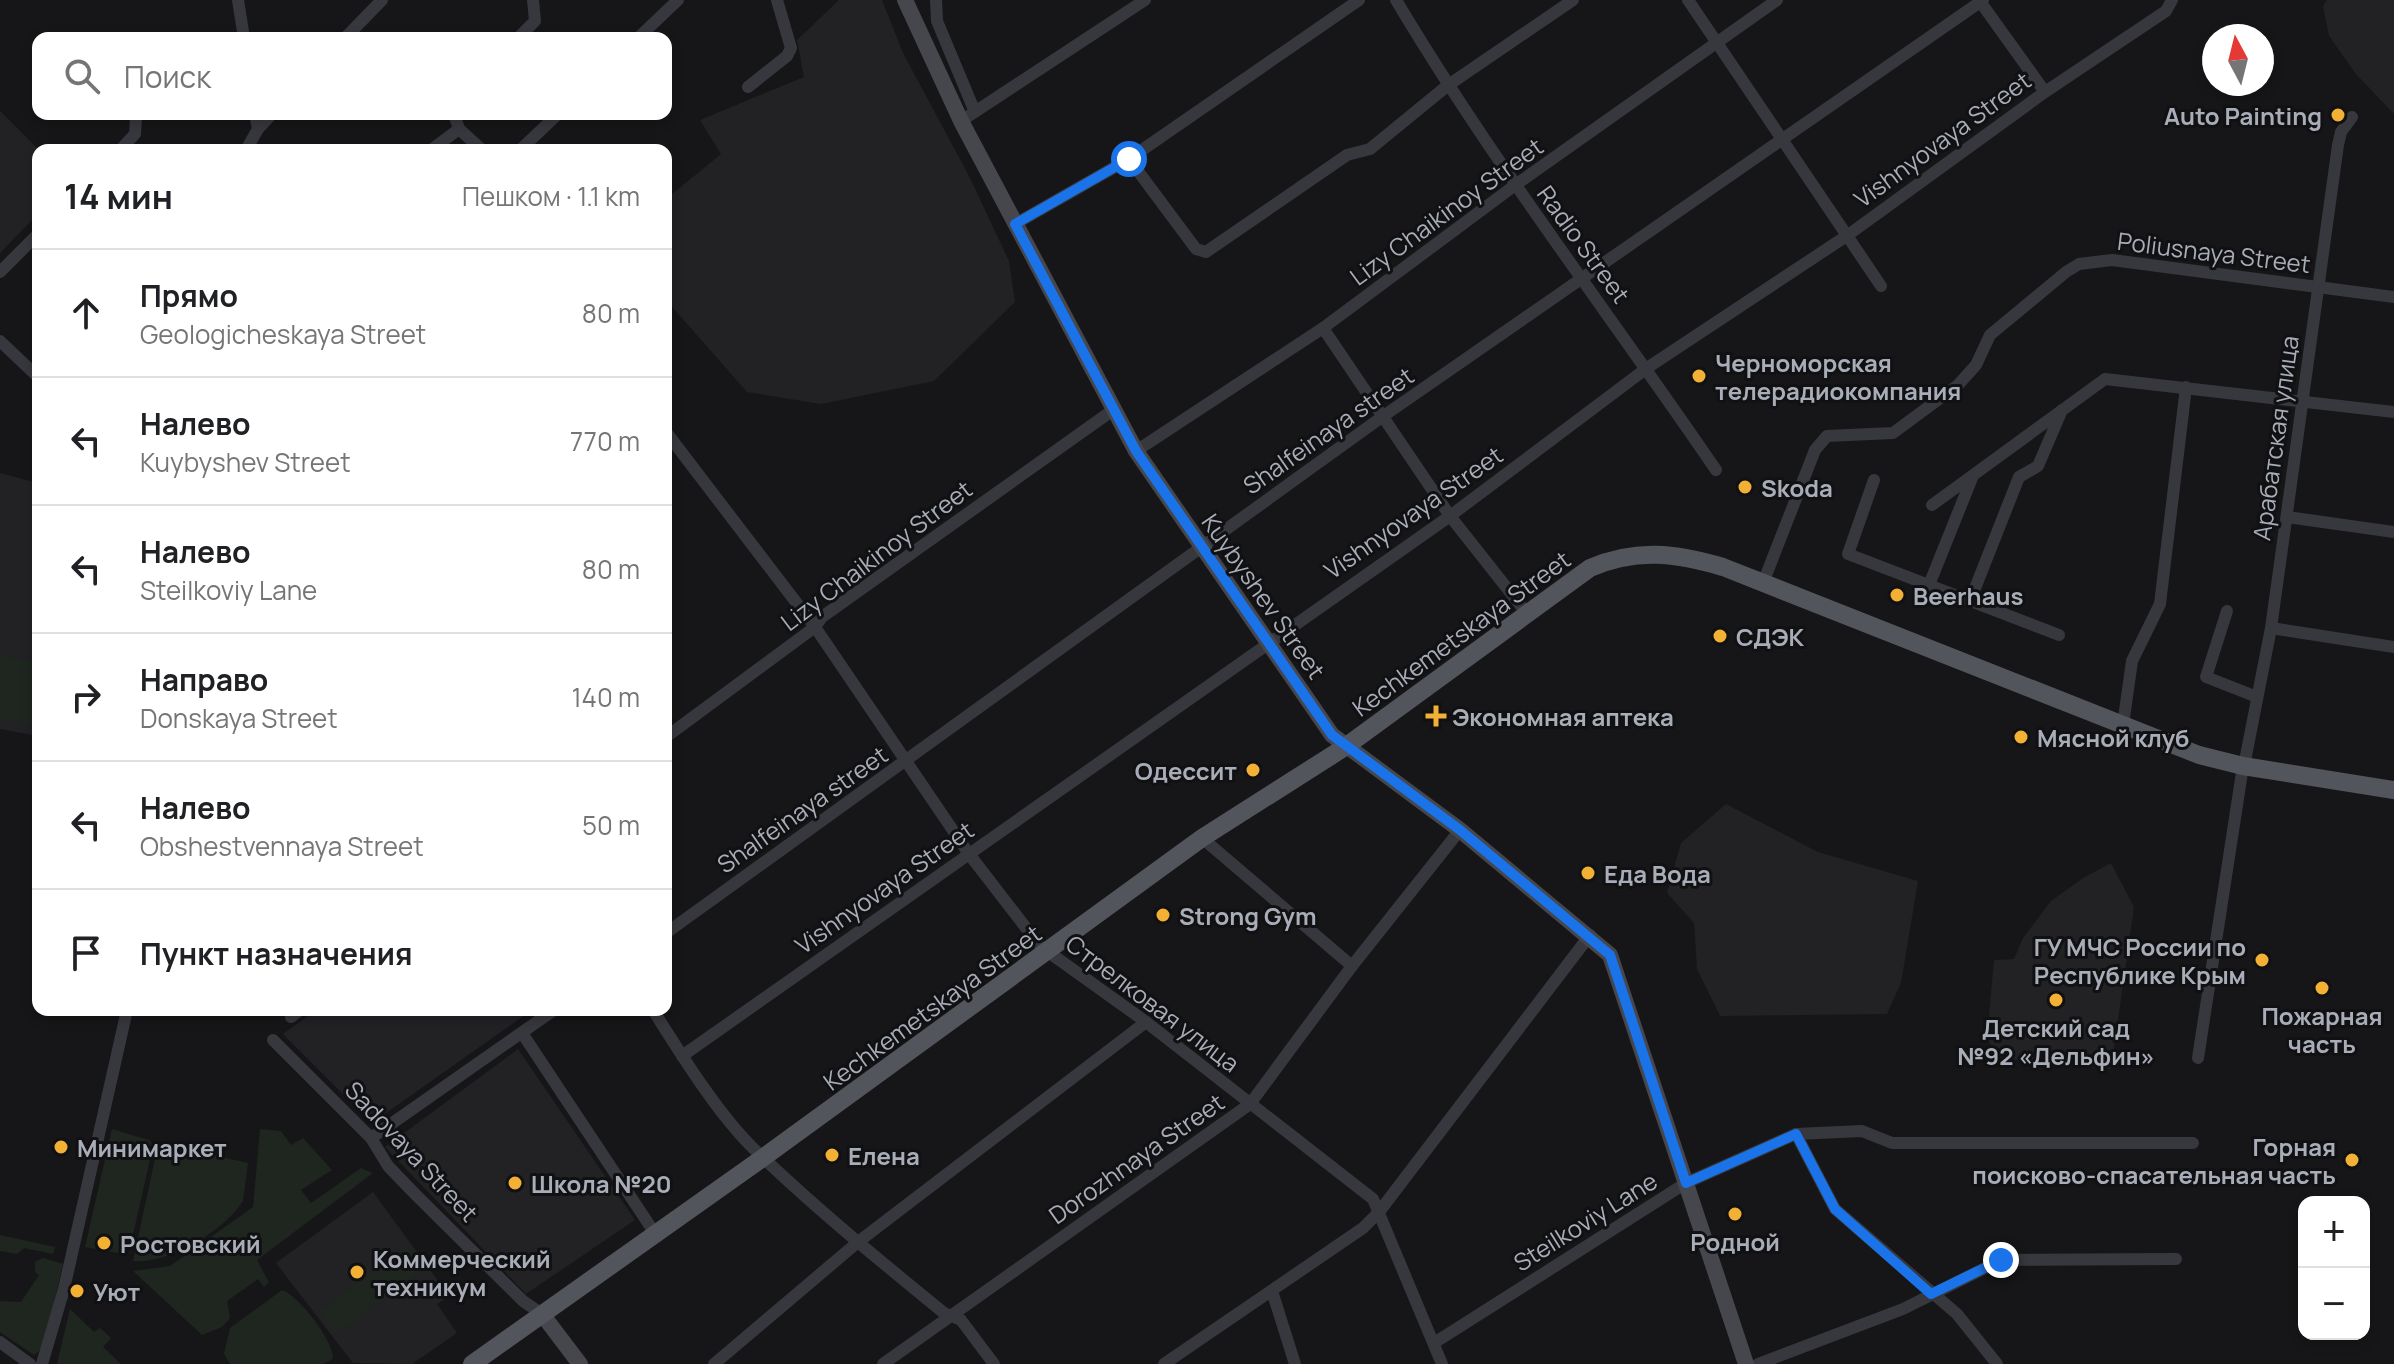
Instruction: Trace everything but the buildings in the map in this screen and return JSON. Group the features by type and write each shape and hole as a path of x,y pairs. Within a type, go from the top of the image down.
{"main road":[{"name":"Kuybyshev Street","path":"905,0 968,117 1015,224 1136,451 1200,548 1332,735 1460,830 1590,935 1610,955 1746,1364"},
{"name":"Kechkemetskaya Street","path":"472,1364 654,1232 764,1157 1202,838 1345,747 1529,616 1590,568 1614,558 1637,554 1684,555 1763,583 2199,755 2243,766 2394,790"},
{"name":"Sadovaya Street","path":"542,1314 580,1364"}],"street":[{"path":"238,0 243,32"},
{"path":"351,32 382,0"},
{"path":"524,32 535,21 533,0"},
{"path":"644,32 678,0"},
{"path":"748,87 787,56 791,48 777,0"},
{"path":"936,0 937,21 968,117 1145,0"},
{"path":"1015,224 1129,159 1359,0"},
{"name":"Radio Street","path":"1396,0 1447,86 1514,186 1584,278 1716,470"},
{"path":"1129,159 1196,249 1206,252 1347,155 1370,149 1447,86 1573,0"},
{"path":"1688,0 1881,286"},
{"name":"Lizy Chaikinoy Street","path":"1136,451 1323,328 1514,186 1777,0"},
{"path":"1981,1 2045,92"},
{"name":"Shalfeinaya street","path":"672,929 1382,417 1981,1"},
{"name":"Vishnyovaya Street","path":"682,1056 1268,641 1450,516 1647,368 1848,235 2171,3"},
{"name":"Арабатская улица","path":"2198,1058 2243,766 2271,628 2338,145 2341,132 2352,117"},
{"path":"126,144 135,134 136,120"},
{"path":"256,120 258,129"},
{"path":"249,144 266,120"},
{"path":"456,120 459,129 475,144"},
{"path":"526,144 552,120"},
{"path":"439,144 459,129"},
{"path":"0,272 32,240"},
{"name":"Poliusnaya Street","path":"1763,583 1815,450 1827,436 1893,433 1958,385 1976,365 1990,335 2079,264 2112,260 2394,297"},
{"path":"1323,328 1450,516 1529,616"},
{"path":"0,341 32,371"},
{"path":"1932,505 2105,379 2303,399 2394,412"},
{"path":"2123,725 2132,661 2160,604 2186,387"},
{"name":"Lizy Chaikinoy Street","path":"672,733 815,627 822,617 1113,410"},
{"path":"1970,601 2019,477 2038,466 2062,410"},
{"name":"Стрелковая улица","path":"672,440 815,627 969,854 1047,953 1062,959 1146,1022 1373,1199 1442,1364"},
{"path":"1929,585 1973,475"},
{"path":"1874,480 1848,554 2059,635"},
{"path":"2287,517 2394,532"},
{"path":"2227,611 2206,677 2257,697"},
{"path":"2271,628 2394,647"},
{"name":"Dorozhnaya Street","path":"883,1364 1250,1104 1352,966 1460,830"},
{"path":"1202,838 1352,966"},
{"path":"1164,1364 1363,1228 1379,1212 1590,935"},
{"path":"42,1364 64,1289 126,1016"},
{"path":"371,1138 542,1016"},
{"path":"657,1016 682,1056 753,1148 858,1242 961,1320 994,1364"},
{"path":"714,1364 858,1242 1146,1022"},
{"path":"522,1033 654,1232"},
{"name":"Sadovaya Street","path":"273,1040 371,1138 388,1166 416,1195 523,1301 542,1314"},
{"name":"Steilkoviy Lane","path":"1434,1343 1686,1183 1796,1134 1862,1131 1892,1143 2193,1143"},
{"path":"1796,1134 1835,1209 1957,1314 1997,1364"},
{"path":"1758,1364 1903,1309 2001,1260 2176,1259"},
{"path":"1272,1291 1295,1364"},
{"path":"0,1342 30,1364"}],"shaded area":[{"path":"839,0 882,0 903,53 969,176 1009,261 1015,302 934,381 821,404 747,392 672,307 672,194 721,154 700,120 804,77 797,40"},
{"path":"2327,0 2394,0 2394,114 2356,74 2329,36 2323,6"},
{"path":"0,111 33,144 32,220 0,253"},
{"path":"0,473 32,481 32,735 0,729"},
{"path":"0,656 32,661 32,723 0,719"},
{"path":"1726,804 1818,852 1918,881 1901,983 1887,1014 1720,1016 1697,969 1694,923 1667,893 1681,843"},
{"name":"Детский сад №92 «Дельфин»","path":"2111,863 2134,907 2111,1069 1997,1058 1987,1037 1994,960 2014,959 2023,938 2051,901"},
{"path":"308,1016 524,1016 372,1123 283,1034"},
{"name":"Школа №20","path":"518,1049 635,1220 526,1294 385,1147"},
{"path":"112,1129 149,1140 153,1146 130,1248 124,1254 85,1247"},
{"path":"260,1129 281,1131 291,1145 303,1138 332,1170 301,1190 311,1203 361,1168 373,1173 257,1260 269,1282 264,1287 258,1279 227,1301 230,1318 222,1327 202,1335 133,1271 170,1266 253,1207"},
{"path":"166,1144 248,1163 243,1201 223,1223 194,1243 162,1257 133,1261 157,1149"},
{"name":"Коммерческий техникум","path":"373,1192 449,1296 437,1304 457,1333 412,1364 353,1363 276,1263"},
{"path":"0,1235 55,1247 53,1254 24,1248 17,1254 0,1251"},
{"path":"407,1247 424,1269 336,1334 319,1311"},
{"path":"43,1258 63,1264 44,1347 34,1355 0,1332 0,1301 21,1302 39,1275 35,1272 35,1262"},
{"path":"282,1290 314,1320 328,1341 333,1359 323,1364 230,1364 224,1354 230,1328"},
{"path":"70,1309 94,1332 100,1328 111,1338 103,1347 121,1364 57,1364"}],"place":[{"name":"Auto Painting","path":"2338,115"},
{"name":"Черноморская телерадиокомпания","path":"1699,376"},
{"name":"Skoda","path":"1745,487"},
{"name":"Beerhaus","path":"1897,595"},
{"name":"СДЭК","path":"1720,636"},
{"name":"Экономная аптека","path":"1436,716"},
{"name":"Мясной клуб","path":"2021,737"},
{"name":"Одессит","path":"1253,770"},
{"name":"Еда Вода","path":"1588,873"},
{"name":"Strong Gym","path":"1163,915"},
{"name":"ГУ МЧС России по Республике Крым","path":"2262,960"},
{"name":"Пожарная часть","path":"2322,988"},
{"name":"Детский сад №92 «Дельфин»","path":"2056,1000"},
{"name":"Минимаркет","path":"61,1147"},
{"name":"Елена","path":"832,1155"},
{"name":"Горная поисково-спасательная часть","path":"2352,1160"},
{"name":"Школа №20","path":"515,1183"},
{"name":"Родной","path":"1735,1214"},
{"name":"Ростовский","path":"104,1243"},
{"name":"Коммерческий техникум","path":"357,1272"},
{"name":"Уют","path":"77,1291"}],"route":[{"path":"1129,159 1015,224 1113,410 1136,451 1200,548 1332,735 1460,830 1601,944 1610,955 1686,1183 1796,1134 1835,1209 1931,1294 2001,1260"}]}
